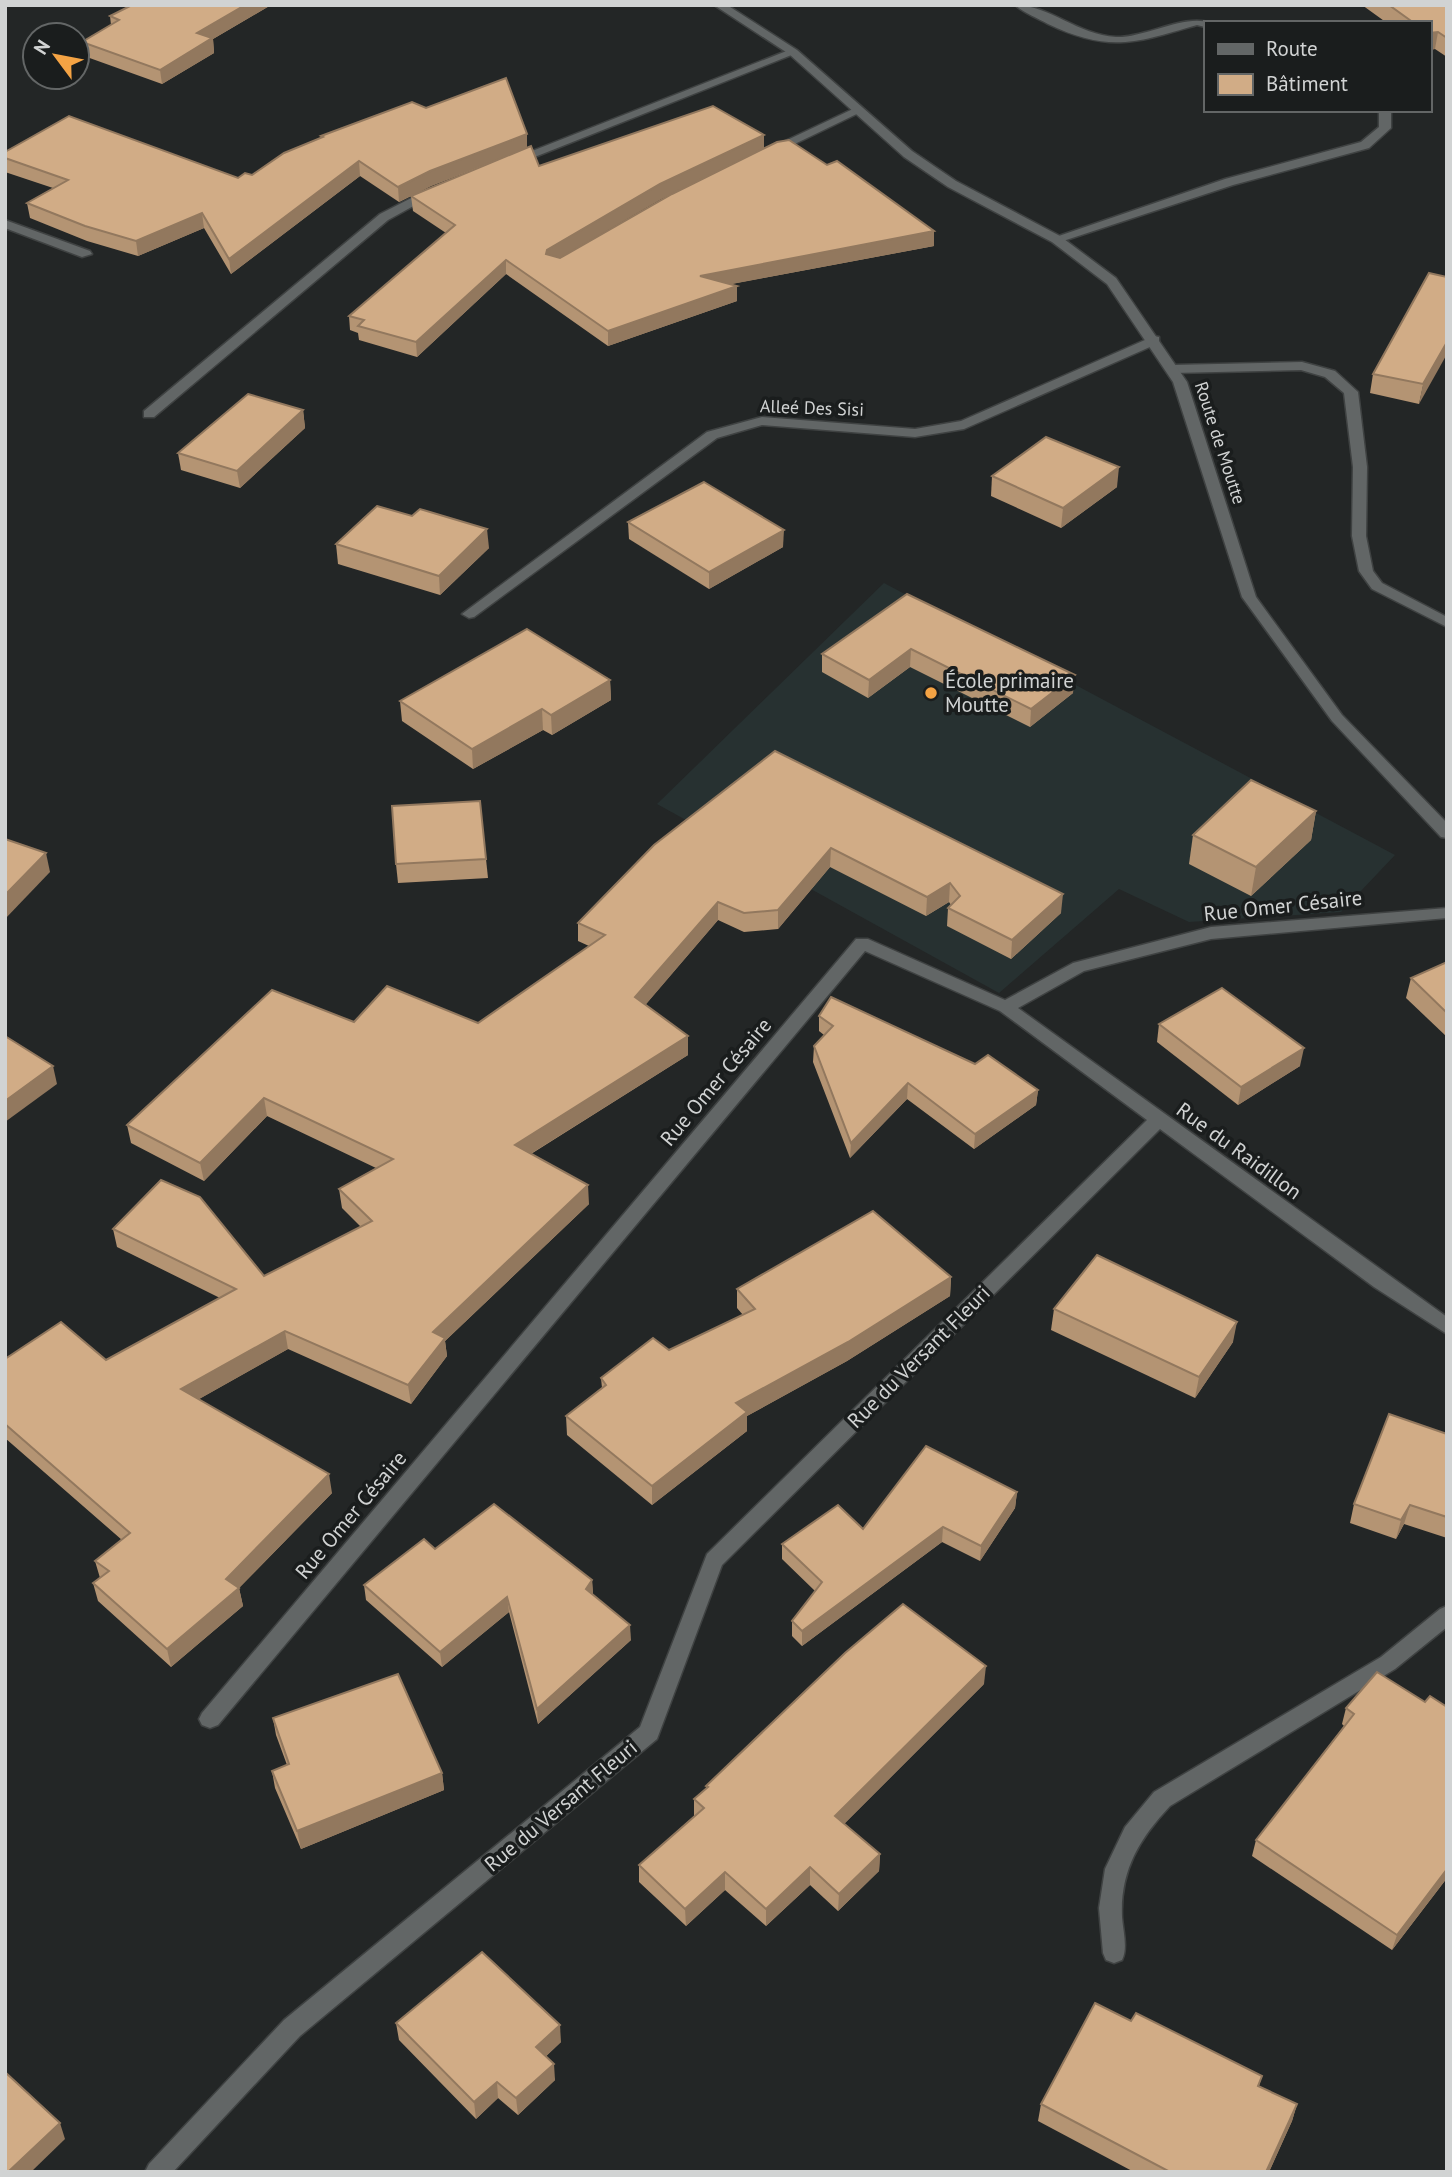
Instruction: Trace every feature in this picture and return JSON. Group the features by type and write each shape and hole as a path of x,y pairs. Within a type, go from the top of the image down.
{"street":[{"name":"Route de Moutte","path":"719,5 793,52 908,154 953,184 1056,239 1112,281 1180,382 1249,597 1337,718 1447,833"},
{"path":"1020,5 1069,30 1104,39 1130,40 1197,22 1204,24"},
{"path":"499,166 793,52"},
{"path":"763,154 859,110"},
{"path":"1056,239 1228,182 1365,145 1385,128 1385,112"},
{"path":"149,414 384,217 448,186"},
{"path":"5,225 86,254"},
{"name":"Alleé Des Sisi","path":"469,614 712,435 762,421 915,433 964,425 1154,340"},
{"path":"1173,369 1302,366 1330,374 1350,392 1360,467 1359,536 1366,571 1377,586 1447,623"},
{"name":"Rue Omer Césaire","path":"210,1719 862,943 1006,1007 1079,967 1211,933 1447,913"},
{"name":"Rue du Raidillon","path":"1006,1007 1381,1283 1447,1327"},
{"name":"Rue du Versant Fleuri","path":"157,2172 292,2028 649,1733 714,1560 1158,1120"},
{"path":"1114,1953 1109,1918 1111,1882 1122,1849 1139,1822 1162,1799 1388,1663 1447,1615"}],"shaded area":[{"name":"École primaire Moutte","path":"884,583 1395,855 1341,912 1189,922 1119,889 999,993 657,804"}],"building":[{"path":"132,5 245,5 197,33 212,38 160,70 91,45 91,37 119,20 110,16"},
{"path":"1389,5 1447,5 1447,38 1438,32 1431,33 1431,21 1411,21"},
{"path":"506,78 527,134 430,171 398,187 359,161 229,259 202,213 136,241 85,226 27,203 68,180 5,158 5,152 69,116 238,178 245,173 252,175 284,153 323,137 321,136 412,102 426,108"},
{"path":"713,106 764,135 660,184 547,250 546,254 560,258 672,194 777,142 789,140 827,165 837,161 934,231 700,276 737,286 608,331 506,260 416,342 358,326 364,320 349,316 455,225 411,196 531,146 539,166"},
{"path":"1429,273 1447,277 1447,342 1423,384 1373,374"},
{"path":"248,394 303,410 237,471 178,453"},
{"path":"1046,437 1119,467 1063,508 992,476"},
{"path":"704,482 784,530 709,572 628,522"},
{"path":"377,506 412,516 420,509 487,529 439,576 336,544"},
{"path":"907,594 1075,675 1031,709 911,649 869,680 822,654"},
{"path":"527,629 610,680 551,715 542,709 472,749 400,701"},
{"path":"775,751 1063,894 1012,940 948,908 960,896 950,883 927,897 831,848 778,910 744,913 718,902 635,997 688,1036 515,1145 588,1185 433,1332 445,1338 408,1385 285,1331 181,1389 329,1474 226,1579 239,1588 167,1649 93,1583 109,1571 95,1561 130,1533 5,1424 5,1359 61,1322 106,1360 236,1289 113,1229 161,1180 200,1197 264,1276 372,1221 339,1189 393,1159 264,1098 200,1163 127,1125 272,990 354,1022 387,986 478,1023 605,935 578,923 654,845"},
{"path":"1251,780 1316,811 1256,867 1193,835"},
{"path":"480,801 486,859 396,864 392,806"},
{"path":"5,839 46,853 5,895"},
{"path":"1447,962 1447,1013 1411,978"},
{"path":"1222,988 1304,1048 1241,1087 1159,1024"},
{"path":"831,997 975,1064 988,1055 1038,1090 975,1134 908,1083 851,1143 814,1046 833,1026 819,1016"},
{"path":"5,1036 53,1066 5,1101"},
{"path":"873,1211 951,1277 848,1342 736,1403 747,1412 652,1486 566,1416 606,1385 601,1378 653,1338 669,1350 755,1309 737,1289"},
{"path":"1097,1255 1237,1322 1199,1377 1054,1309"},
{"path":"1389,1414 1447,1434 1447,1517 1410,1505 1401,1520 1354,1504"},
{"path":"926,1446 1017,1492 981,1546 943,1527 802,1631 792,1621 822,1582 782,1544 838,1505 863,1529"},
{"path":"494,1504 592,1580 586,1589 630,1625 537,1709 507,1597 440,1652 364,1585 424,1539 435,1549"},
{"path":"903,1604 986,1666 835,1816 880,1854 839,1894 810,1867 766,1909 725,1872 685,1909 639,1865 704,1808 694,1799 708,1787 706,1786 845,1653"},
{"path":"1377,1672 1425,1702 1430,1696 1447,1707 1447,1869 1397,1935 1256,1840 1354,1714 1346,1708"},
{"path":"398,1674 442,1773 297,1831 272,1771 289,1764 273,1718"},
{"path":"482,1952 560,2025 536,2047 554,2064 516,2098 497,2082 474,2102 396,2023"},
{"path":"1095,2003 1131,2021 1136,2013 1262,2076 1258,2086 1297,2104 1266,2172 1170,2172 1041,2104"},
{"path":"5,2072 60,2123 8,2172 5,2172"}],"place":[{"name":"École primaire Moutte","path":"931,693"}]}
